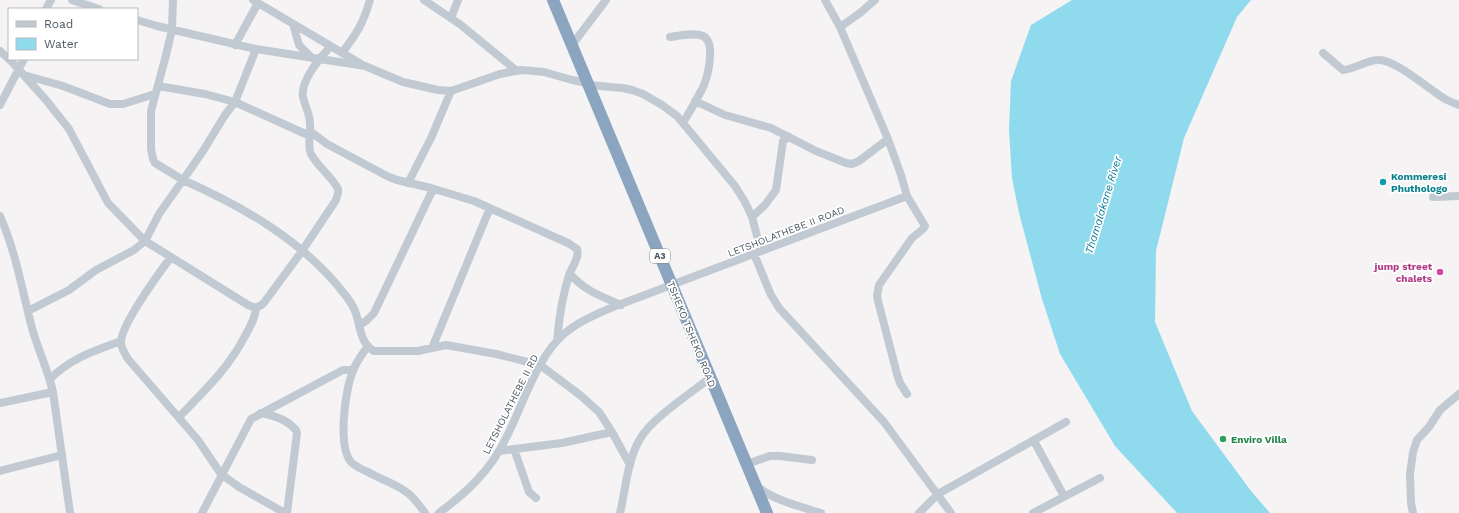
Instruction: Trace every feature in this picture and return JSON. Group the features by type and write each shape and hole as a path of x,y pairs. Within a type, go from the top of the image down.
{"highway":[{"name":"TSHEKO TSHEKO ROAD","path":"553,0 766,512"}],"street":[{"path":"72,0 96,8"},
{"path":"173,0 172,30 151,111 152,159 158,166 217,196 270,226 286,237 334,281 347,297 355,311 361,335 367,348 374,352 380,352 452,346 496,354 540,365 599,412 630,465"},
{"path":"342,53 357,33 364,20 370,0"},
{"path":"424,0 451,18 499,55 517,71"},
{"path":"451,18 458,0"},
{"path":"572,46 606,0"},
{"path":"825,0 840,27 888,139 907,196 925,228 912,238 903,250 879,285 877,296 900,384 907,394"},
{"path":"840,27 875,0"},
{"path":"235,45 256,1 330,47 365,66 403,82 438,90 451,91 500,74 517,71 544,72 587,84 623,88 643,94 670,110 683,123 735,186 752,217 758,252 771,295 779,308 884,422 951,513"},
{"path":"138,20 235,45 365,66"},
{"path":"293,24 298,44 316,59"},
{"path":"670,37 700,35 706,38 710,45 710,56 704,85 683,123"},
{"path":"179,417 219,376 230,362 253,321 256,308 263,304 302,251 336,200 338,194 336,185 310,153 310,122 302,96 309,74 316,59 330,47"},
{"path":"28,311 69,290 96,270 134,250 144,241 160,214 235,102 256,49"},
{"path":"0,51 8,59"},
{"path":"1323,53 1343,70 1350,70 1378,59 1385,61 1423,83 1445,99 1459,105"},
{"path":"9,60 69,129 108,203 144,241 248,305 256,308"},
{"path":"0,105 21,73 24,60"},
{"path":"21,73 63,86 110,104 123,104 156,90 205,94 235,102 310,134 387,176 408,184 433,189 474,201 568,243 577,249 578,257 570,274 561,305 557,341"},
{"path":"408,184 431,138 451,91"},
{"path":"695,101 725,115 771,128 827,156 846,163 852,164 859,161 888,139"},
{"path":"752,217 765,205 776,190 784,142 790,137"},
{"path":"359,325 366,321 374,313 433,189"},
{"name":"LETSHOLATHEBE II ROAD","path":"672,285 907,196"},
{"path":"1433,197 1459,196"},
{"path":"432,348 490,208"},
{"path":"0,216 11,242 38,347 50,379 70,513"},
{"path":"171,257 137,306 121,341 123,351 128,359 198,440 221,474 239,487 286,513 297,433 296,430 286,421 276,416 261,413"},
{"path":"570,274 590,292 621,305"},
{"name":"LETSHOLATHEBE II RD","path":"439,513 459,498 484,474 499,451 540,365 552,347 565,333 589,318 672,285"},
{"path":"50,379 67,364 77,358 121,341"},
{"path":"367,348 353,370 346,394 343,422 348,457 353,464 377,478 399,487 409,494 425,513"},
{"path":"202,513 249,421 261,413 343,370 353,370"},
{"path":"620,513 630,465 640,439 650,425 710,378"},
{"path":"0,403 53,392"},
{"path":"1413,513 1411,503 1410,474 1413,452 1417,440 1429,427 1440,410 1459,394"},
{"path":"919,513 938,494 1066,422"},
{"path":"499,451 562,443 612,432"},
{"path":"1034,441 1064,496"},
{"path":"514,449 529,492 536,498"},
{"path":"0,471 62,455"},
{"path":"747,464 770,456 812,460"},
{"path":"1033,513 1100,478"},
{"path":"756,485 774,497 821,513"}],"water":[{"name":"Thamalakane River","path":"1072,0 1251,0 1237,17 1184,138 1156,251 1155,322 1192,411 1251,491 1270,513 1177,513 1115,446 1060,354 1042,299 1019,213 1012,178 1009,130 1011,81 1031,25"}],"place":[{"name":"Kommeresi Phuthologo","path":"1383,182"},
{"name":"jump street chalets","path":"1440,272"},
{"name":"Enviro Villa","path":"1223,439"}]}
